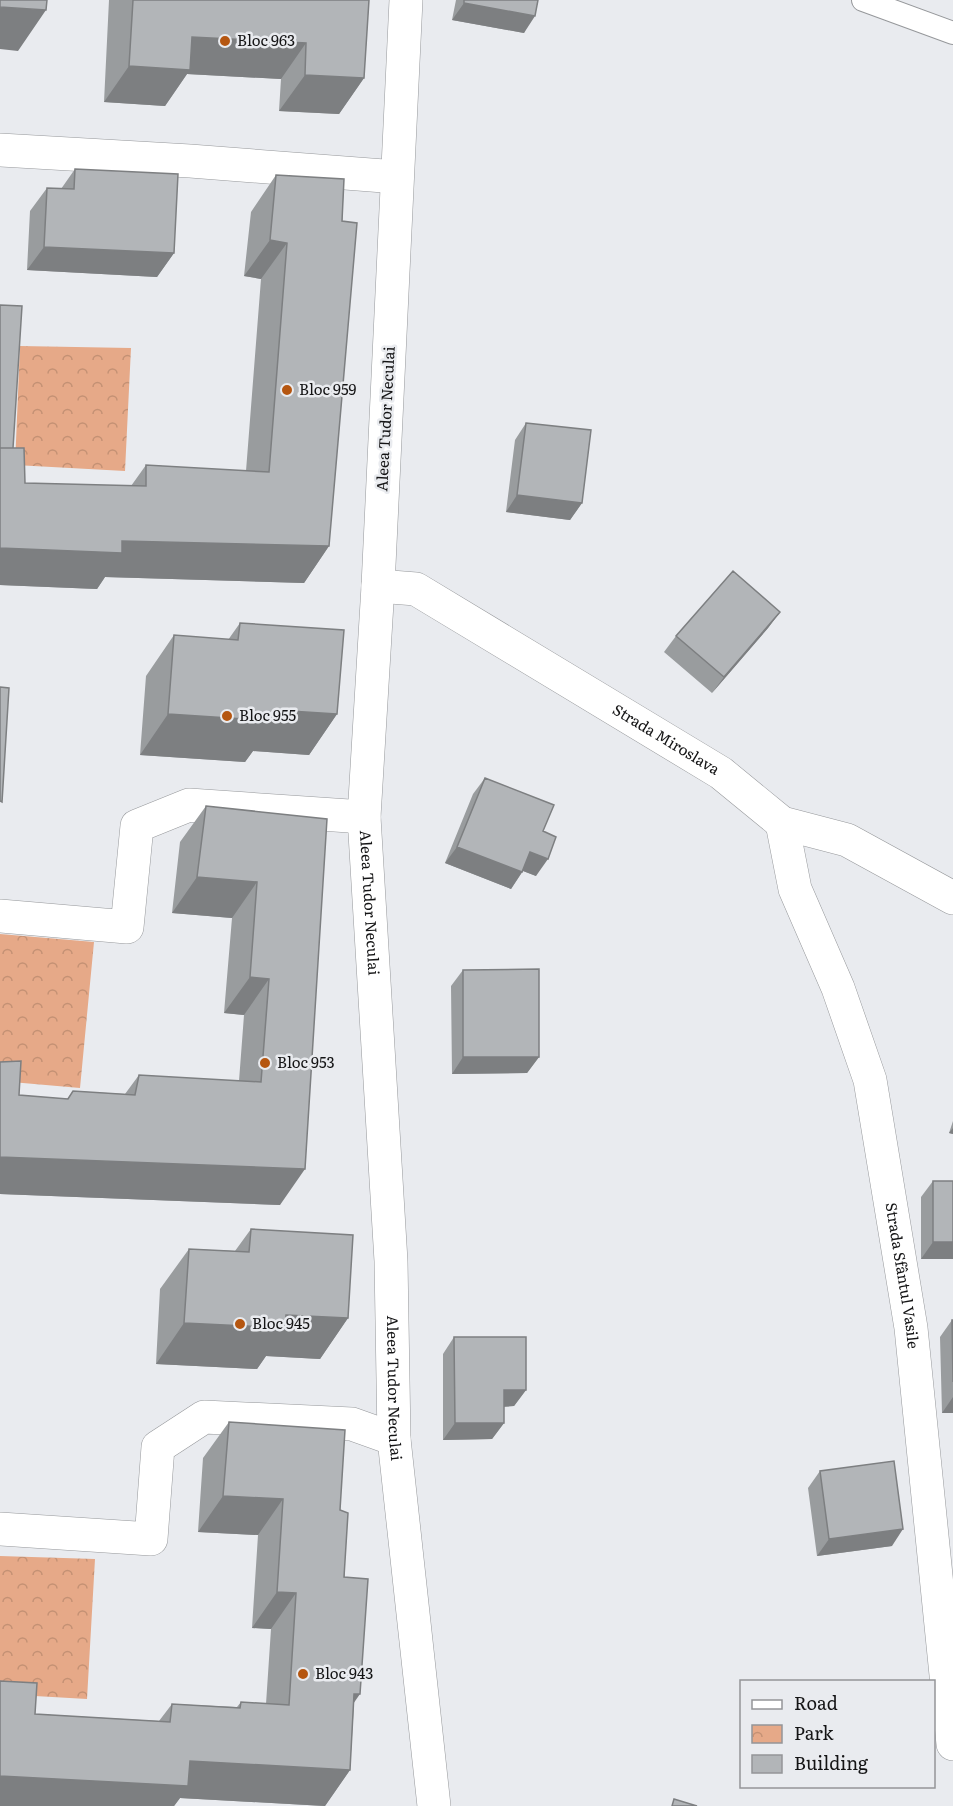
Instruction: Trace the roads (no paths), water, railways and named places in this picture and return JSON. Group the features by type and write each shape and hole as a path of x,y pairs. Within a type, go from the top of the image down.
{"street":[{"name":"Aleea Tudor Neculai","path":"406,0 378,586 364,817 391,1261 394,1439 434,1806"},
{"path":"0,150 190,160 397,177"},
{"name":"Strada Miroslava","path":"378,586 416,590 721,773 782,823 847,840 953,898"},
{"path":"0,916 127,927 137,826 189,805 364,817"},
{"name":"Strada Sfântul Vasile","path":"782,823 795,889 838,988 870,1080 911,1328 953,1744"},
{"path":"0,1529 151,1539 158,1447 204,1417 352,1424 394,1439"}],"lane":[{"path":"863,0 953,33"}],"place":[{"name":"Bloc 963","path":"225,41"},
{"name":"Bloc 959","path":"287,390"},
{"name":"Bloc 955","path":"227,716"},
{"name":"Bloc 953","path":"265,1063"},
{"name":"Bloc 945","path":"240,1324"},
{"name":"Bloc 943","path":"303,1674"}]}
